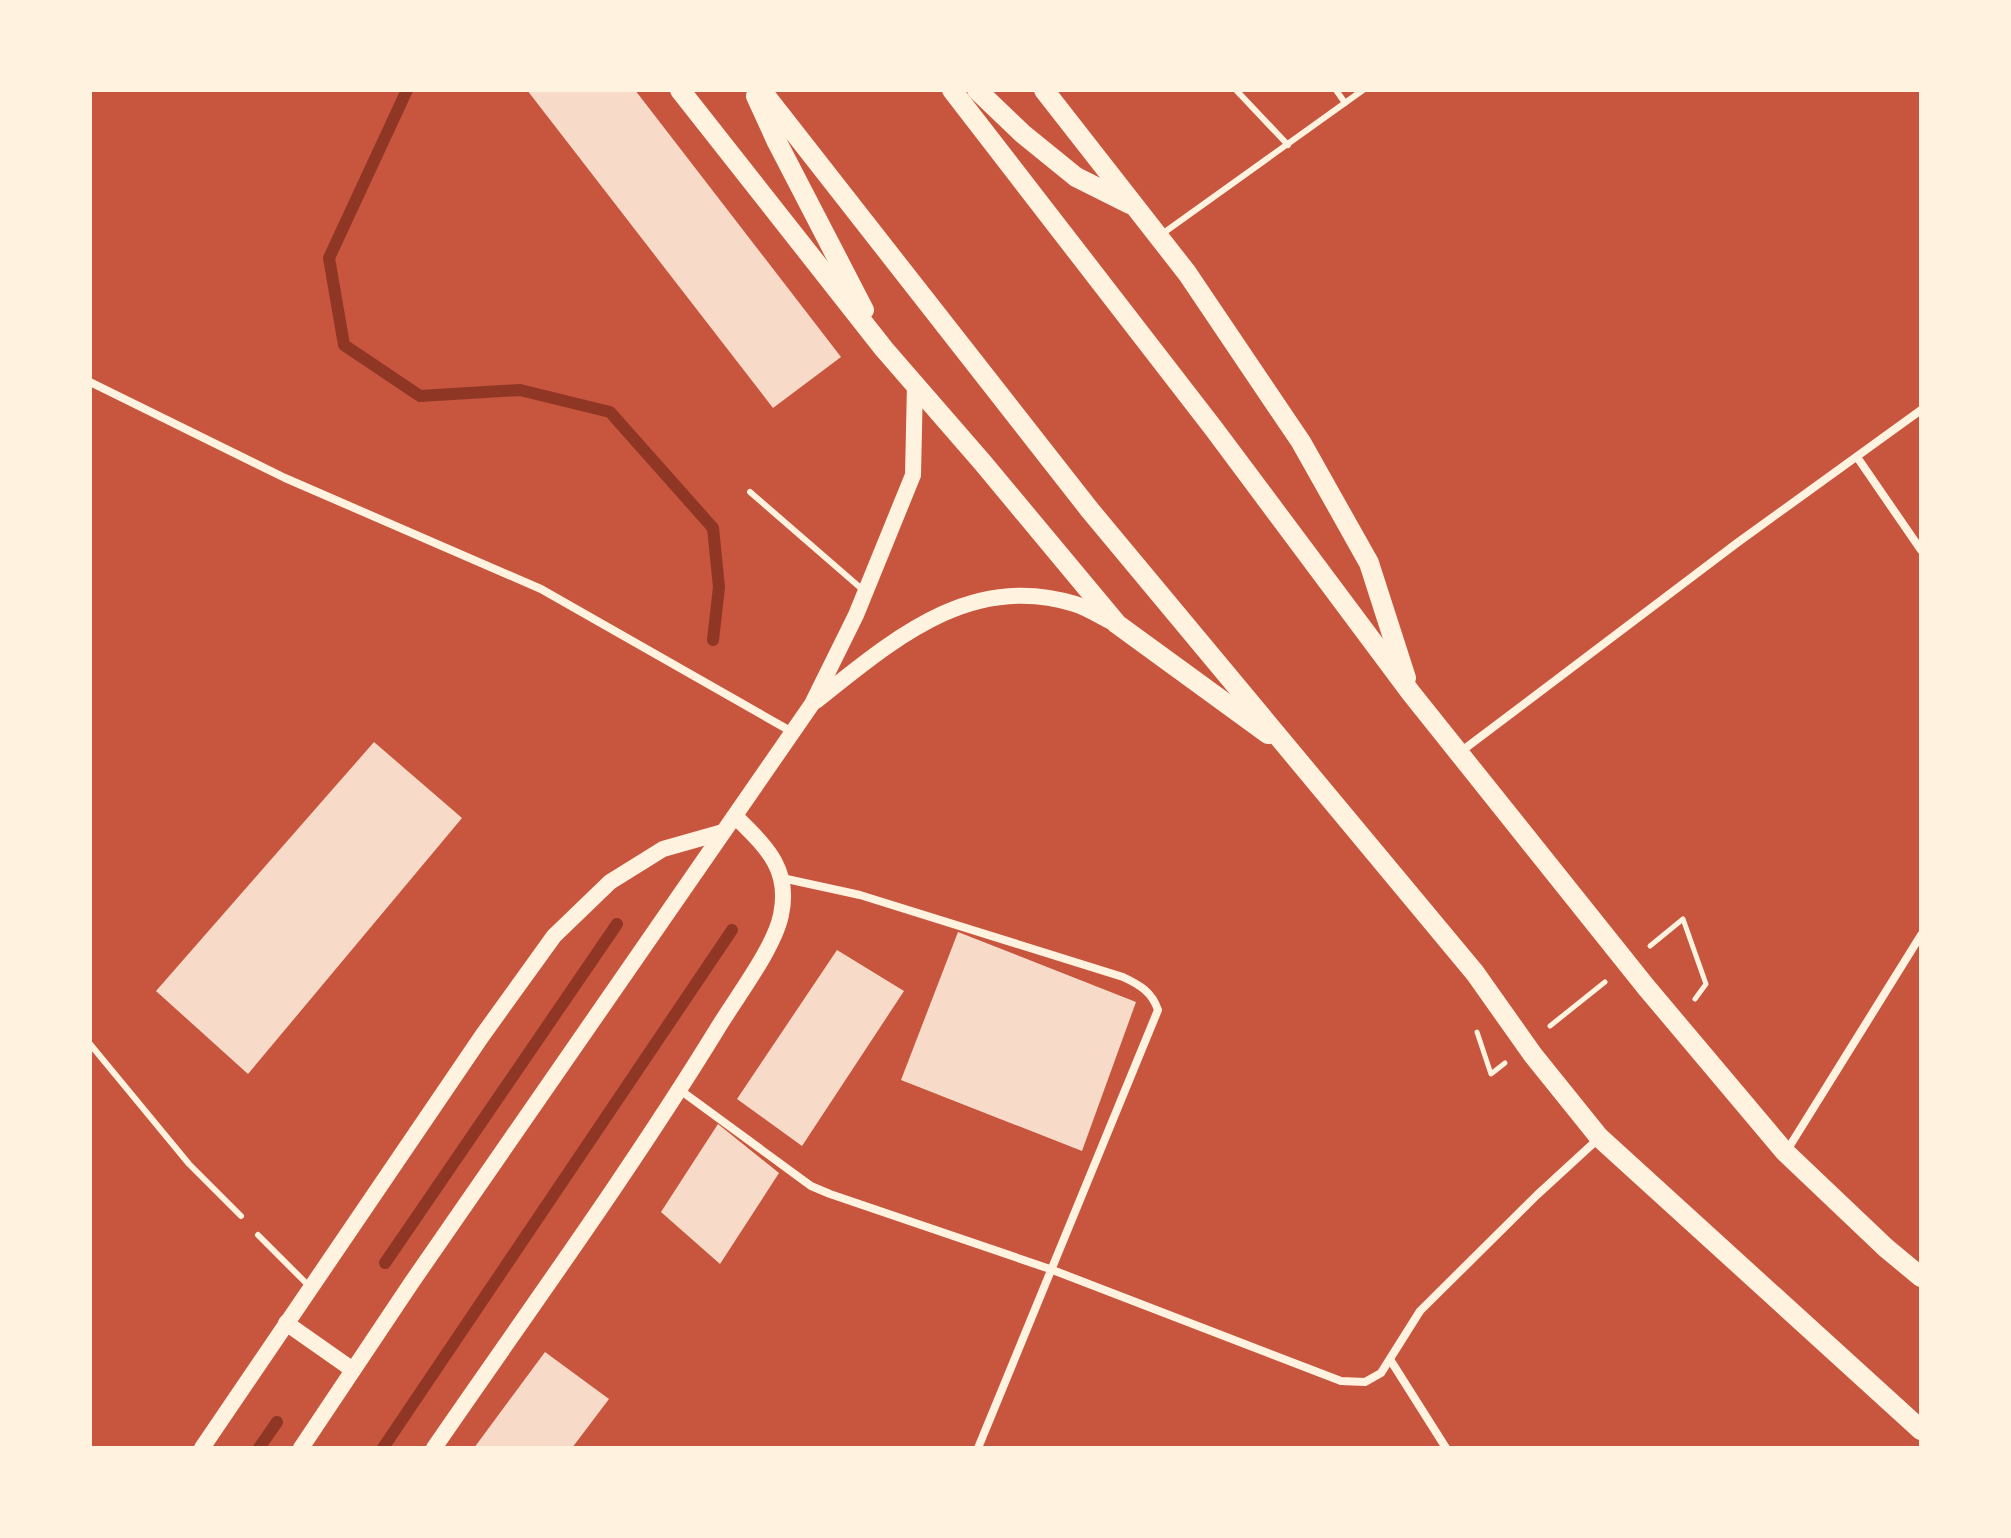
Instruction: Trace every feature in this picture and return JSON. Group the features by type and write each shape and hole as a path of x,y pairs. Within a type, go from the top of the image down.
{"main road":[{"path":"680,90 884,349 1117,624"},
{"path":"753,90 884,349"},
{"path":"761,90 1089,509 1475,973 1533,1055 1599,1137 1921,1430"},
{"path":"952,90 1214,429 1411,693 1678,1024 1785,1152 1921,1277"},
{"path":"977,90 1023,134 1076,177 1135,206"},
{"path":"1044,90 1187,273 1301,442 1369,563 1411,693"},
{"path":"301,1448 812,704 866,592 913,475 915,384"},
{"path":"812,704 900,635 955,607 1004,597 1038,597 1075,604 1117,624 1293,753"},
{"path":"434,1448 680,1090 770,942 781,914 782,878 773,855 735,816"},
{"path":"202,1448 482,1036 554,936 610,882 663,849 723,832"},
{"path":"286,1323 353,1370"}],"street":[{"path":"90,382 285,478 541,589 794,733"},
{"path":"1459,753 1737,543 1921,410"},
{"path":"1857,457 1921,550"},
{"path":"782,878 860,895 1123,977 1143,987 1155,999 1158,1010 978,1448"},
{"path":"1785,1152 1921,935"},
{"path":"680,1090 811,1186 1050,1269 1341,1381 1365,1382 1381,1373 1420,1311 1599,1137"},
{"path":"1391,1361 1446,1448"}],"lane":[{"path":"1236,90 1288,145"},
{"path":"1336,90 1345,103"},
{"path":"1159,236 1363,90"},
{"path":"750,492 866,592"},
{"path":"90,1044 189,1164 241,1216"},
{"path":"258,1235 310,1287"}],"path":[{"path":"1647,948 1683,919 1706,984 1678,1024"},
{"path":"1539,1035 1611,977"},
{"path":"1491,1074 1515,1055"}],"building":[{"path":"527,90 635,90 841,357 773,408"},
{"path":"374,742 462,818 248,1074 156,991"},
{"path":"958,932 1136,1002 1082,1151 901,1080"},
{"path":"837,950 904,991 802,1146 737,1099"},
{"path":"718,1124 779,1173 720,1264 661,1212"},
{"path":"545,1352 609,1399 572,1448 474,1448"}],"waterway":[{"path":"407,90 329,258 344,345 420,396 520,390 610,412 713,528 719,587 713,640"},
{"path":"385,1263 617,924"},
{"path":"383,1448 732,930"},
{"path":"259,1448 277,1422"}]}
